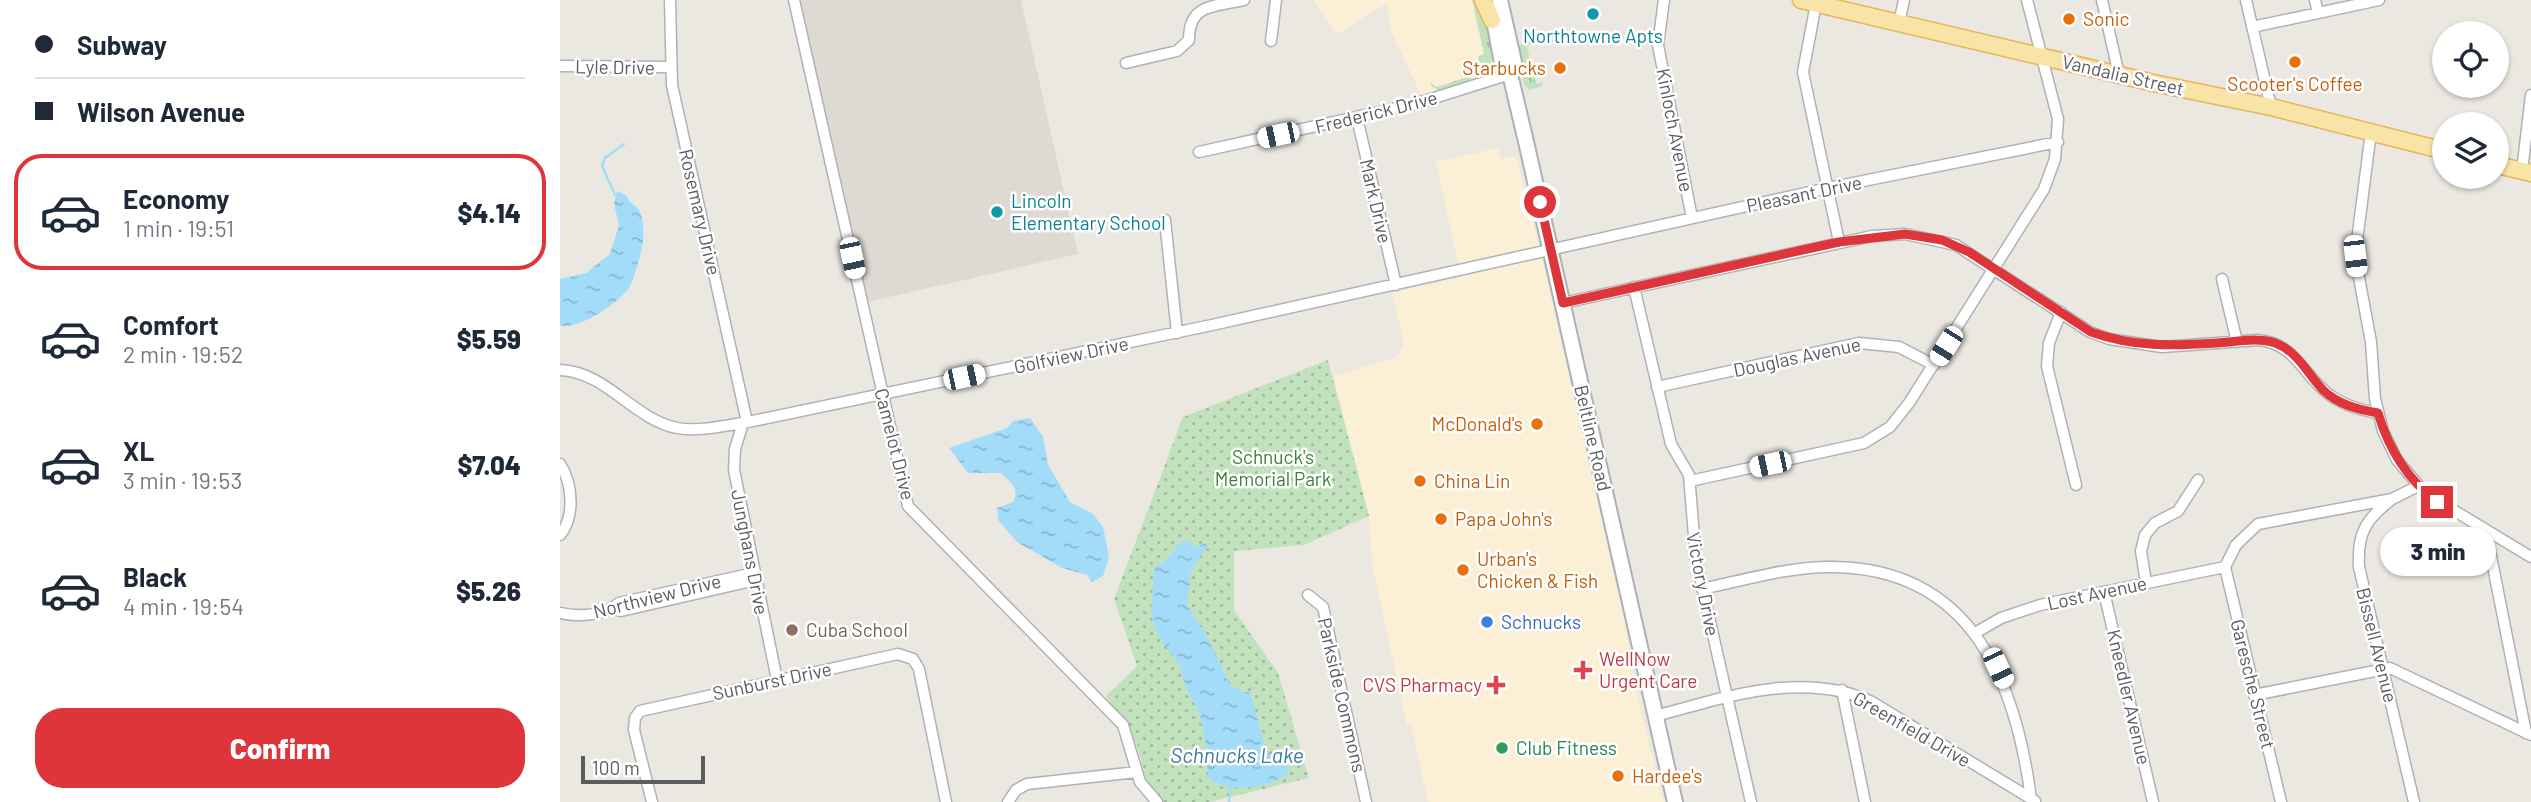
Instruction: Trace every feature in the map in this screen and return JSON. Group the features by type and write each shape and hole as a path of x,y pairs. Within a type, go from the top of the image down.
{"main road":[{"path":"1483,0 1492,20"},
{"name":"Beltline Road","path":"1490,0 1502,63 1510,74 1563,303 1675,802"},
{"name":"Beltline Road","path":"1500,0 1514,62 1510,74"},
{"name":"Vandalia Street","path":"1809,2 2119,75 2271,107 2432,148"}],"street":[{"name":"Rosemary Drive","path":"670,0 670,67 745,423"},
{"name":"Camelot Drive","path":"794,0 908,506 1123,725 1140,782 1157,802"},
{"path":"1126,63 1177,51 1189,40 1190,20 1197,12 1244,0"},
{"path":"1271,41 1276,0"},
{"name":"Kinloch Avenue","path":"1664,0 1658,45 1692,218"},
{"path":"1899,23 1904,0"},
{"path":"1690,481 1864,443 1891,427 1934,365 2044,189 2058,142 2058,119 2026,0"},
{"path":"2102,0 2119,75"},
{"path":"2246,0 2271,107"},
{"path":"2315,0 2318,13"},
{"path":"2252,27 2379,0"},
{"path":"1809,2 1803,72 1839,242"},
{"name":"Lyle Drive","path":"560,66 670,67"},
{"name":"Frederick Drive","path":"1199,152 1357,118 1470,88 1510,74"},
{"path":"2526,172 2531,95"},
{"name":"Mark Drive","path":"1357,118 1396,285"},
{"path":"2371,132 2355,256 2371,342 2378,413 2393,452 2418,486 2437,502 2531,557"},
{"name":"Pleasant Drive","path":"1551,251 1828,188 2058,142"},
{"path":"1165,220 1177,332"},
{"path":"1563,303 1839,242 1886,234 1923,236 1955,245 2091,332 2129,343 2164,347 2264,341 2285,348 2325,391 2351,407 2378,413"},
{"name":"Golfview Drive","path":"560,370 596,379 658,420 678,428 745,423 1551,251"},
{"path":"2222,279 2236,342"},
{"name":"Victory Drive","path":"1634,286 1671,444 1690,481 1692,537 1751,802"},
{"path":"2061,312 2049,343 2047,366 2076,485"},
{"name":"Douglas Avenue","path":"1657,387 1860,343 1899,347 1934,365"},
{"name":"Junghans Drive","path":"745,423 735,449 734,470 777,680"},
{"path":"560,464 565,471 571,510 569,523 560,535"},
{"path":"2146,583 2141,551 2144,535 2155,523 2178,511 2198,480"},
{"path":"2225,567 2236,545 2258,524 2392,499 2418,486"},
{"name":"Bissell Avenue","path":"2392,499 2374,512 2366,524 2358,556 2414,802"},
{"path":"2486,531 2529,734"},
{"path":"1702,589 1832,567 1856,568 1893,577 1928,593 1975,633 1998,668 2013,706 2034,800"},
{"name":"Lost Avenue","path":"1975,633 2020,610 2225,567"},
{"name":"Garesche Street","path":"2225,567 2281,802"},
{"name":"Northview Drive","path":"560,613 582,615 612,609 619,603 755,576"},
{"name":"Kneedler Avenue","path":"2104,592 2153,802"},
{"name":"Parkside Commons","path":"1308,595 1323,607 1366,802"},
{"name":"Sunburst Drive","path":"652,802 634,730 637,714 646,708 898,654 909,657 919,670 946,802"},
{"path":"2255,695 2382,667 2390,668 2529,734"},
{"name":"Greenfield Drive","path":"1656,716 1793,687 1842,690 1872,702 2034,800"},
{"path":"1842,690 1865,802"},
{"path":"1008,802 1016,790 1027,785 1137,772"}],"shaded area":[{"path":"799,0 1021,0 1078,254 867,302"},
{"path":"1314,0 1479,0 1494,54 1493,64 1489,71 1473,82 1423,98 1392,34 1386,4 1337,34"},
{"path":"1498,148 1501,159 1516,156 1542,258 1623,615 1639,704 1664,802 1428,802 1411,725 1407,725 1372,564 1369,516 1333,376 1396,357 1404,343 1392,293 1461,277 1436,162"}],"green space":[{"path":"1472,0 1479,0 1493,47 1491,65 1486,72 1480,68 1478,56 1484,54"},
{"path":"1530,39 1533,41 1527,47 1535,81 1538,84 1543,81 1542,86 1530,90 1524,85 1517,47"},
{"path":"1470,76 1472,82 1441,92 1431,86 1431,83 1437,87"},
{"name":"Schnuck's Memorial Park","path":"1328,360 1369,516 1304,545 1234,551 1234,610 1278,673 1309,778 1209,802 1163,802 1146,780 1137,745 1106,696 1137,666 1114,599 1183,417"}],"water":[{"path":"617,191 627,196 639,210 643,222 642,245 632,282 628,290 600,313 578,323 560,326 560,279 586,273 610,254 619,225 614,204"},
{"path":"1030,418 1043,437 1048,465 1070,502 1093,514 1103,527 1109,557 1103,576 1092,582 1087,575 1062,568 1017,542 998,520 997,508 1013,502 1013,486 1001,473 968,473 949,448 1007,428 1013,421"},
{"name":"Schnucks Lake","path":"1187,541 1198,547 1205,543 1207,546 1191,571 1187,606 1205,633 1229,683 1242,692 1250,692 1266,750 1289,766 1287,774 1269,783 1237,788 1208,778 1206,744 1200,714 1186,688 1180,666 1158,635 1151,615 1154,567 1163,563 1181,542"}],"waterway":[{"path":"615,195 602,166 605,158 624,144"},
{"path":"1229,802 1231,786"}],"place":[{"name":"Northtowne Apts","path":"1593,14"},
{"name":"Sonic","path":"2069,19"},
{"name":"Scooter's Coffee","path":"2295,62"},
{"name":"Starbucks","path":"1560,68"},
{"name":"Lincoln Elementary School","path":"997,212"},
{"name":"McDonald's","path":"1537,424"},
{"name":"China Lin","path":"1420,481"},
{"name":"Papa John's","path":"1441,519"},
{"name":"Urban's Chicken & Fish","path":"1463,570"},
{"name":"Schnucks","path":"1487,622"},
{"name":"Cuba School","path":"792,630"},
{"name":"WellNow Urgent Care","path":"1583,670"},
{"name":"CVS Pharmacy","path":"1496,685"},
{"name":"Club Fitness","path":"1502,748"},
{"name":"Hardee's","path":"1618,776"}],"route":[{"path":"1540,202 1563,303 1839,242 1886,234 1905,234 1942,240 1969,252 2091,332 2109,339 2162,347 2258,340 2274,343 2293,355 2325,391 2339,401 2351,407 2378,413 2383,431 2397,460 2418,486 2437,502"}]}
